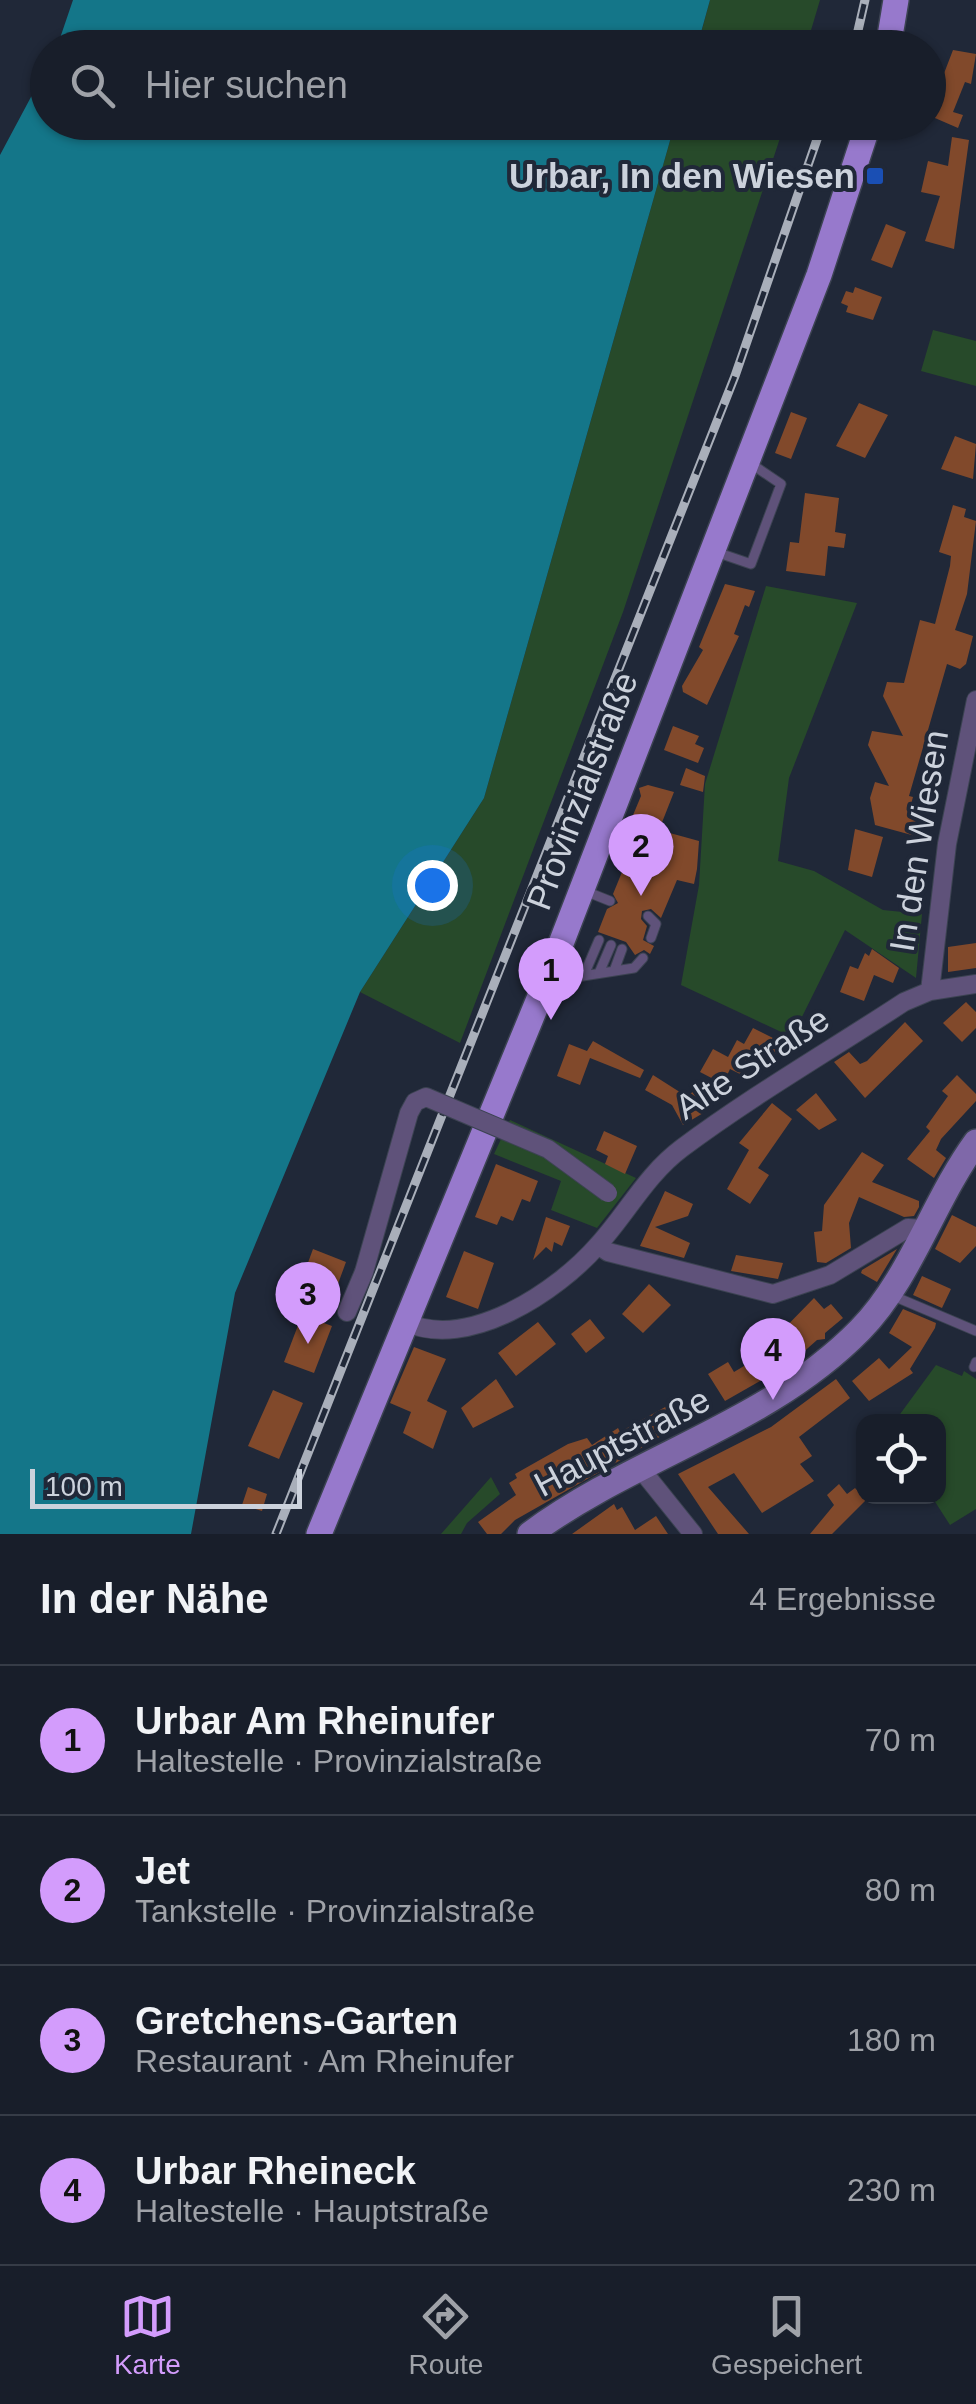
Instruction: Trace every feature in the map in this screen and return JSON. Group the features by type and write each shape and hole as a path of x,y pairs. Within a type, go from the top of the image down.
{"main road":[{"path":"891,30 896,0"},
{"name":"Provinzialstraße","path":"319,1534 550,972 819,275 863,140"}],"street":[{"name":"In den Wiesen","path":"930,992 947,844 976,700"},
{"name":"Alte Straße","path":"404,1322 439,1331 504,1314 561,1278 598,1245 660,1166 684,1146 904,1002 930,992 976,984"},
{"path":"347,1312 364,1272 409,1113 415,1102 426,1097 548,1149 626,1210"},
{"name":"Hauptstraße","path":"530,1534 640,1468 788,1390 861,1329 888,1294 922,1229 976,1142"},
{"path":"598,1245 608,1252 765,1294 830,1275 908,1228 922,1229"},
{"path":"640,1468 693,1534"}],"lane":[{"path":"713,551 751,564 781,484 748,461"},
{"path":"582,890 610,901"},
{"path":"648,916 656,924 650,938"},
{"path":"584,976 599,940"},
{"path":"599,973 611,945"},
{"path":"614,971 622,950"},
{"path":"550,972 564,977 584,976 637,967 643,958"},
{"path":"888,1294 976,1332"}],"green space":[{"path":"710,0 820,0 811,30 702,30"},
{"path":"670,140 779,140 623,612 460,1043 360,992 484,798"},
{"path":"933,330 976,341 976,386 921,371"},
{"path":"766,586 857,603 789,778 778,861 814,871 883,910 922,914 916,978 845,930 792,1037 681,985 699,885 705,784"},
{"path":"510,1120 636,1178 597,1228 551,1210 561,1181 494,1154"},
{"path":"936,1365 962,1376 964,1371 976,1379 976,1509 950,1525 936,1504 946,1504 946,1414 900,1414"},
{"path":"491,1477 500,1494 467,1523 461,1534 441,1534"}],"water":[{"path":"73,0 710,0 702,30 63,30"},
{"path":"30,99 30,140 670,140 484,798 360,992 235,1293 191,1534 0,1534 0,155"}],"building":[{"path":"953,50 976,54 971,84 965,82 953,112 963,115 958,128 946,123 946,68"},
{"path":"952,137 969,140 954,249 925,241 940,196 921,192 928,161 948,166"},
{"path":"886,224 906,232 892,268 871,260"},
{"path":"855,287 882,297 873,320 846,312 848,306 841,303 846,291 853,293"},
{"path":"859,403 888,415 865,458 836,446"},
{"path":"791,412 807,418 791,459 775,453"},
{"path":"955,436 976,444 973,479 941,469"},
{"path":"805,493 839,498 835,532 846,534 844,548 828,546 825,576 786,571 790,542 799,543"},
{"path":"953,505 966,509 964,517 976,521 967,594 955,630 973,636 966,664 960,669 947,664 909,796 913,797 908,815 924,821 919,837 875,825 870,798 875,782 889,786 868,745 872,731 903,736 883,696 887,682 904,683 920,620 935,624 951,556 939,552"},
{"path":"725,584 755,591 749,607 745,605 734,634 739,636 707,705 683,692 682,686 703,650 699,647"},
{"path":"673,726 699,736 695,744 704,748 698,763 664,750"},
{"path":"686,768 705,776 703,792 680,785"},
{"path":"648,785 674,792 659,830 699,841 697,869 694,884 677,880 661,918 651,909 642,911 641,919 647,926 643,940 654,946 650,954 644,950 635,955 626,942 598,932 607,909 618,903 613,894 629,855 618,851 641,796 639,788"},
{"path":"855,829 883,837 872,877 848,870"},
{"path":"976,943 976,968 948,972 948,947"},
{"path":"872,949 899,968 893,983 874,975 864,1001 840,992 850,966 858,969 865,953 869,956"},
{"path":"966,1002 976,1012 976,1028 962,1042 943,1023"},
{"path":"905,1022 923,1041 865,1098 834,1062 849,1052 860,1064 867,1061"},
{"path":"753,1028 783,1043 774,1060 767,1056 759,1073 746,1066 742,1075 730,1069 723,1084 700,1072 713,1049 728,1057 737,1040 744,1044"},
{"path":"593,1041 644,1070 640,1078 590,1058 580,1085 557,1076 569,1044 587,1051"},
{"path":"653,1075 686,1096 698,1089 710,1109 683,1125 672,1105 645,1090"},
{"path":"957,1075 976,1094 976,1101 941,1139 936,1150 946,1158 934,1178 907,1159 930,1131 926,1127 948,1096 942,1091"},
{"path":"816,1093 837,1120 819,1130 796,1110"},
{"path":"772,1103 792,1119 758,1168 769,1175 750,1204 727,1189 749,1150 739,1143"},
{"path":"604,1131 637,1146 625,1174 605,1164 608,1156 596,1150"},
{"path":"862,1152 884,1165 872,1182 919,1201 919,1207 914,1216 904,1217 859,1197 849,1223 851,1248 826,1263 817,1262 814,1232 822,1231 824,1205"},
{"path":"496,1164 538,1181 530,1202 522,1199 513,1221 501,1216 497,1225 475,1217"},
{"path":"665,1191 693,1204 688,1216 655,1227 690,1243 684,1258 640,1246"},
{"path":"952,1215 976,1227 976,1246 960,1263 935,1249"},
{"path":"546,1217 570,1226 562,1246 554,1242 552,1252 546,1247 533,1260"},
{"path":"313,1249 346,1262 335,1292 302,1279"},
{"path":"897,1249 877,1282 861,1273 862,1270"},
{"path":"464,1251 494,1263 478,1309 446,1297"},
{"path":"736,1255 783,1263 778,1279 731,1271"},
{"path":"922,1276 951,1289 942,1308 913,1295"},
{"path":"649,1284 671,1305 643,1333 622,1314"},
{"path":"814,1298 824,1309 831,1304 843,1318 825,1333 825,1339 817,1340 790,1364 725,1401 708,1374 728,1362 734,1372 774,1348 770,1343"},
{"path":"903,1309 936,1323 935,1328 910,1369 913,1373 869,1401 852,1381 879,1358 889,1369 912,1347 889,1333"},
{"path":"302,1315 332,1326 314,1373 284,1362"},
{"path":"590,1319 605,1338 586,1353 571,1334"},
{"path":"538,1322 556,1344 516,1376 498,1353"},
{"path":"414,1347 446,1359 427,1401 447,1411 433,1449 403,1433 411,1412 390,1403"},
{"path":"496,1379 514,1407 473,1428 461,1408"},
{"path":"836,1379 850,1398 799,1437 812,1456 800,1464 814,1481 762,1513 734,1473 708,1487 749,1534 718,1534 678,1474 771,1427"},
{"path":"273,1390 303,1403 279,1459 248,1446"},
{"path":"676,1401 688,1420 515,1520 501,1534 487,1534 478,1522 516,1495 509,1483 517,1478 515,1474 568,1444 587,1438 592,1445"},
{"path":"839,1484 847,1494 855,1488 856,1504 862,1504 832,1534 810,1534 834,1505 827,1495"},
{"path":"248,1487 267,1494 262,1511 242,1505"},
{"path":"614,1504 617,1510 622,1507 635,1530 656,1516 668,1534 572,1534"}],"railway":[{"path":"858,30 865,0"},
{"path":"276,1534 735,376 817,140"}],"place":[{"name":"Urbar, In den Wiesen","path":"875,176"},
{"name":"Jet","path":"641,896"},
{"name":"Urbar Am Rheinufer","path":"551,1020"},
{"name":"Gretchens-Garten","path":"308,1344"},
{"name":"Urbar Rheineck","path":"773,1400"}]}
